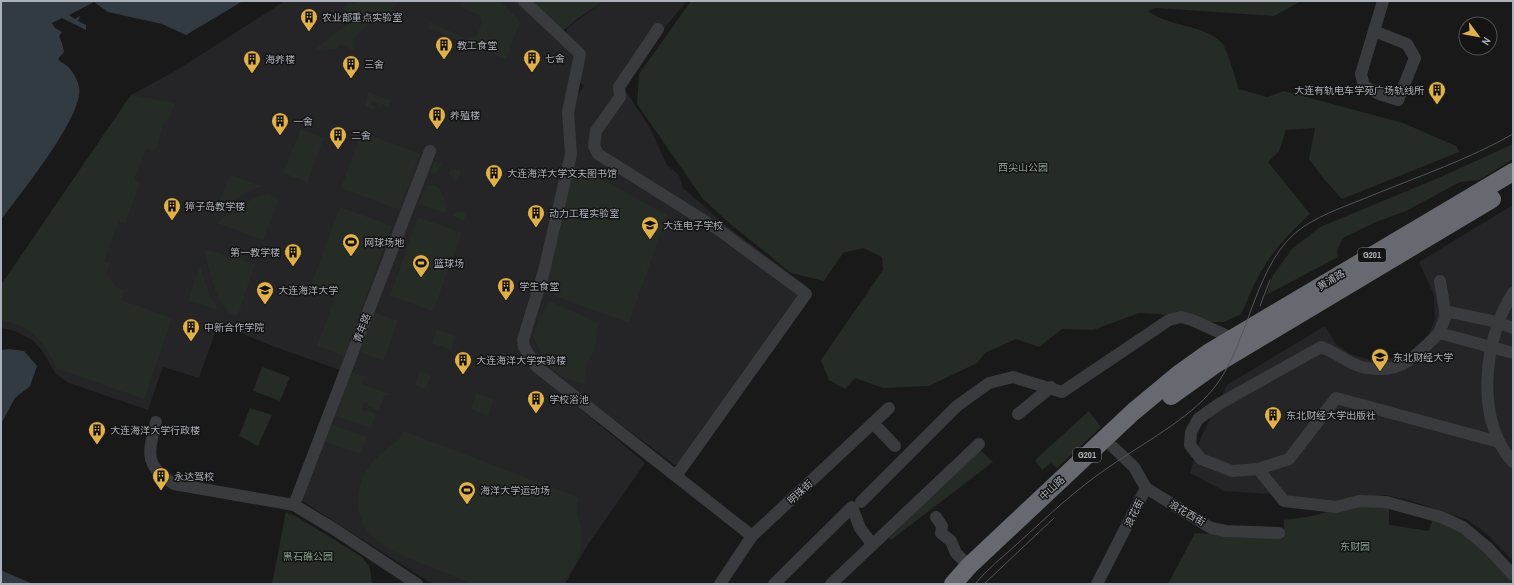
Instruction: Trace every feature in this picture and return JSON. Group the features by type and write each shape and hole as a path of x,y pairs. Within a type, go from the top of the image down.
{"highway":[{"name":"黄浦路","path":"1235,344 1513,172"},
{"name":"黄浦路","path":"1235,344 1513,186"},
{"name":"中山路","path":"968,584 1153,411 1235,344"},
{"name":"中山路","path":"953,584 969,566 1157,391 1208,352 1235,344"}],"street":[{"path":"524,1 580,54 568,112 571,154 544,271 524,340 524,347 536,366 752,536"},
{"path":"1374,31 1407,44 1415,58 1398,100 1379,94 1364,86 1361,74 1383,1"},
{"path":"658,29 619,87 620,96 596,131 594,146 598,154 719,230 806,294 676,476"},
{"name":"青年路","path":"294,506 430,151"},
{"path":"1440,281 1445,318 1439,333 1406,363 1390,368 1371,368 1355,365 1321,347 1219,404 1198,419 1191,432 1190,445 1201,459 1232,472 1258,469 1289,459 1336,398 1499,442"},
{"path":"1513,293 1497,322 1490,348 1488,384 1490,417 1499,442 1513,462"},
{"path":"1445,311 1497,322 1513,328"},
{"path":"861,502 957,406 989,384 1013,376 1062,392 1169,320 1181,317 1192,320 1235,344"},
{"path":"1439,333 1513,353"},
{"path":"1018,414 1051,388"},
{"name":"明珠街","path":"720,584 752,536 890,408"},
{"path":"156,422 149,448 152,463 159,474 174,484 294,506 334,529 418,584"},
{"path":"873,423 895,446"},
{"path":"831,584 979,444"},
{"name":"浪花街","path":"1097,584 1146,488 1134,467 1113,447"},
{"path":"1258,469 1284,502 1336,507 1359,501 1386,502 1441,517 1463,527 1478,539 1513,576"},
{"name":"浪花西街","path":"1146,488 1211,528 1226,531 1279,534"},
{"path":"774,584 852,507 860,528 872,544"},
{"path":"936,518 942,526 941,533 951,541 956,553 969,566"}],"shaded area":[{"path":"1,1 243,1 186,35 162,24 108,12 94,2 69,15 75,19 80,16 78,21 86,25 86,30 62,18 52,23 55,28 62,32 59,36 64,52 58,59 73,72 79,87 78,100 62,135 1,220"},
{"name":"大连海洋大学","path":"285,1 512,1 571,52 575,60 568,151 540,273 518,344 533,369 645,463 587,546 565,584 437,584 429,582 293,495 340,370 275,347 218,324 199,378 163,367 148,410 69,383 56,374 41,349 32,340 15,331 1,328 1,285 131,95 177,70"},
{"name":"大连电子学校","path":"604,1 687,1 666,26 624,88 650,128 667,165 679,175 683,188 729,228 808,287 787,312 682,462 675,465 566,384 541,363 526,341 554,251 573,101 584,86 578,81 582,63 565,36 568,27"},
{"name":"东北财经大学","path":"1513,205 1513,561 1487,534 1468,520 1412,501 1386,495 1357,498 1340,504 1285,495 1224,491 1190,473 1201,437 1227,385 1325,326 1336,344 1350,354 1371,360 1393,358 1410,353 1427,338 1435,320 1434,295 1419,262"},
{"path":"9,349 24,351 37,366 30,386 15,398 1,424 1,350"},
{"path":"1,570 5,572 33,584 1,584"}],"green space":[{"path":"358,1 398,1 387,20 373,19 354,38 355,49 350,49 347,45 339,45 336,49 314,50 351,22 343,9 349,2 352,5"},
{"path":"462,1 501,1 520,22 506,59 428,28 430,22 467,39 477,35 482,22 480,16 459,6"},
{"path":"512,1 604,1 577,19 559,34 551,35"},
{"name":"西尖山公园","path":"691,1 1301,1 1274,16 1156,8 1148,11 1166,20 1205,32 1222,43 1229,58 1239,89 1267,97 1284,91 1403,123 1456,146 1459,152 1342,199 1309,159 1315,128 1286,130 1279,151 1268,162 1310,214 1293,230 1271,256 1259,275 1241,314 1224,322 1210,322 1191,316 1139,313 1093,330 1062,329 1039,347 1016,339 985,353 977,363 929,386 883,388 855,378 845,389 829,380 821,360 883,270 882,257 863,248 843,253 824,281 791,273 729,223 703,199 637,104 639,74"},
{"path":"368,92 389,100 388,107 382,104 380,108 378,107 379,104 371,101 370,105 375,107 374,110 365,106"},
{"path":"131,95 175,103 169,120 165,119 156,148 152,150 146,148 134,180 140,183 125,223 119,221 104,261 110,263 106,274 117,288 125,290 121,300 172,318 144,399 58,369 47,350 37,337 22,327 1,320 1,285"},
{"path":"301,129 324,138 307,182 283,173"},
{"path":"362,132 420,154 399,210 341,188"},
{"path":"1513,144 1513,159 1479,180 1460,182 1406,211 1376,222 1343,238 1337,250 1338,257 1266,295 1273,275 1292,249 1320,227 1443,176"},
{"path":"434,161 442,164 437,173 430,173"},
{"path":"574,164 667,215 629,323 544,292"},
{"path":"451,168 461,171 457,182 449,174"},
{"path":"230,175 262,186 243,194 212,219"},
{"path":"427,185 433,185 440,189 447,210 445,213 418,204"},
{"path":"268,194 276,198 278,202 263,240 217,223 235,209 254,198"},
{"name":"网球场地","path":"340,207 392,226 344,356 317,346 335,298 310,288"},
{"path":"454,213 466,213 465,219 467,222 453,216"},
{"name":"篮球场","path":"418,217 462,233 433,311 390,296"},
{"path":"204,249 255,264 236,316 229,312 224,306 214,287"},
{"path":"200,266 210,297 219,310 188,300"},
{"path":"550,301 598,323 595,350 587,362 584,384 563,377 541,360 543,356 533,337 541,314"},
{"path":"375,313 398,321 383,361 360,352"},
{"path":"437,329 456,336 451,350 432,343"},
{"path":"262,367 290,377 280,401 253,391"},
{"path":"420,371 431,375 426,389 415,385"},
{"path":"349,372 365,377 362,384 390,394 390,396 385,394 379,410 367,406 368,403 364,402 361,410 376,414 371,428 333,415"},
{"path":"477,393 494,400 488,416 471,409"},
{"path":"250,408 272,415 258,446 239,436"},
{"path":"1089,411 1101,427 1057,468 1051,463 1042,470 1035,460"},
{"path":"330,424 367,437 360,454 324,441"},
{"name":"海洋大学运动场","path":"404,431 579,498 577,511 582,537 580,552 574,567 564,579 558,584 471,583 406,557 379,542 369,532 361,520 358,505 361,482 366,471 373,462 398,439"},
{"path":"979,449 993,462 891,540 889,538"},
{"name":"东财园","path":"1361,504 1389,507 1389,525 1429,531 1433,516 1474,539 1504,570 1513,584 1168,584 1195,533 1283,539 1284,520 1307,517"},
{"name":"黑石礁公园","path":"286,512 297,517 362,557 370,568 372,584 272,584"}],"tram line":[{"path":"975,584 995,563 1085,485 1109,467 1178,421 1203,400 1214,388 1226,370 1273,260 1287,242 1303,227 1337,210 1462,159 1513,134"},
{"path":"1260,306 1270,280"},
{"path":"984,584 1054,518"}],"place":[{"name":"农业部重点实验室","path":"309,32"},
{"name":"教工食堂","path":"444,60"},
{"name":"七舍","path":"532,73"},
{"name":"海养楼","path":"252,74"},
{"name":"三舍","path":"351,79"},
{"name":"大连有轨电车学苑广场轨线所","path":"1437,105"},
{"name":"养殖楼","path":"437,130"},
{"name":"一舍","path":"280,136"},
{"name":"二舍","path":"338,150"},
{"name":"大连海洋大学文夫图书馆","path":"494,188"},
{"name":"獐子岛教学楼","path":"172,221"},
{"name":"动力工程实验室","path":"536,228"},
{"name":"大连电子学校","path":"650,240"},
{"name":"网球场地","path":"351,257"},
{"name":"第一教学楼","path":"293,267"},
{"name":"篮球场","path":"421,278"},
{"name":"学生食堂","path":"506,301"},
{"name":"大连海洋大学","path":"265,305"},
{"name":"中新合作学院","path":"191,342"},
{"name":"东北财经大学","path":"1380,372"},
{"name":"大连海洋大学实验楼","path":"463,375"},
{"name":"学校浴池","path":"536,414"},
{"name":"东北财经大学出版社","path":"1273,430"},
{"name":"大连海洋大学行政楼","path":"97,445"},
{"name":"永达驾校","path":"161,491"},
{"name":"海洋大学运动场","path":"467,505"}]}
